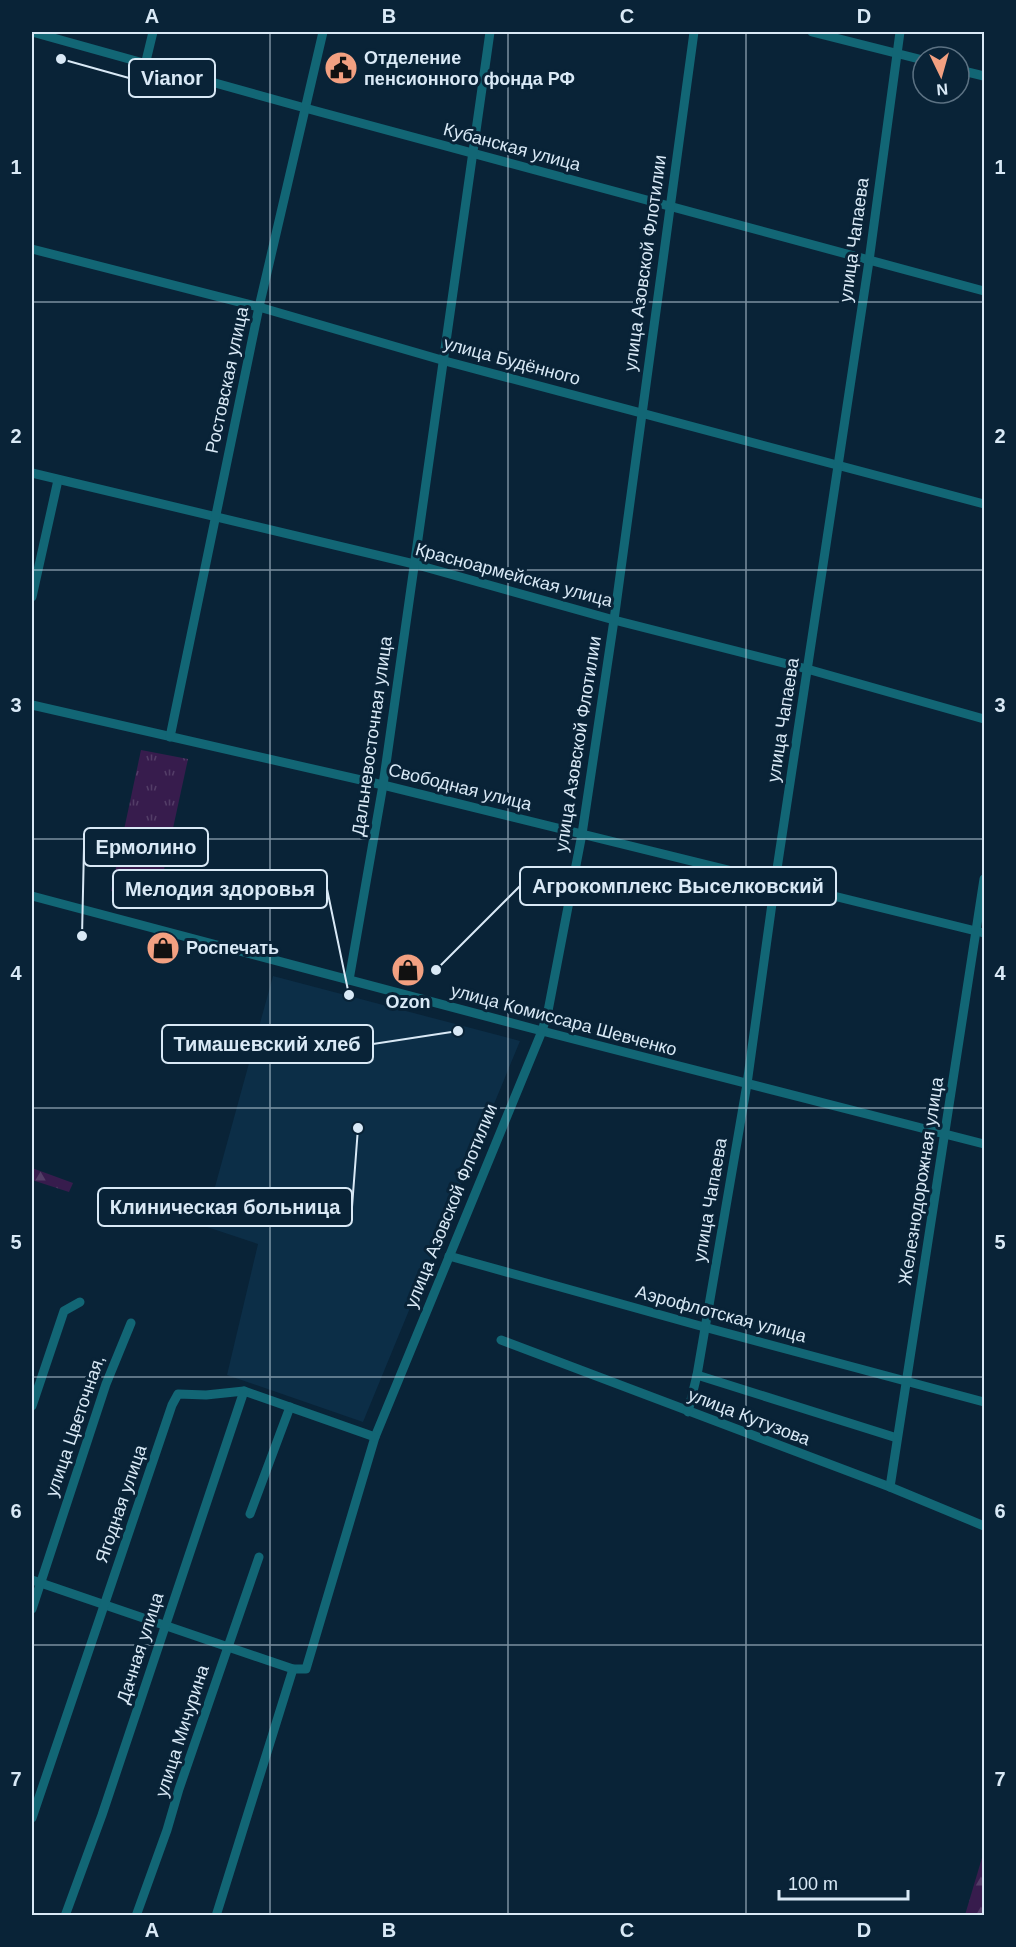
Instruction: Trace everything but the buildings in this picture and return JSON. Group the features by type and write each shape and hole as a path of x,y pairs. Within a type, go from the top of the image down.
{"street":[{"name":"Кубанская улица","path":"32,32 145,65 984,291"},
{"path":"145,65 153,32"},
{"name":"Ростовская улица","path":"171,737 259,307 323,32"},
{"name":"Дальневосточная улица","path":"349,980 384,785 490,32"},
{"name":"улица Азовской Флотилии","path":"293,1669 306,1669 376,1434 542,1031 548,1011 582,834 614,620 694,32"},
{"path":"812,32 911,57"},
{"name":"улица Чапаева","path":"688,1412 697,1375 747,1084 775,882 869,261 900,32"},
{"name":"улица Будённого","path":"32,249 259,307 445,361 984,504"},
{"name":"Красноармейская улица","path":"32,473 414,564 614,620 807,669 984,719"},
{"path":"32,597 58,480"},
{"name":"Свободная улица","path":"32,705 384,785 981,932"},
{"name":"Железнодорожная улица","path":"890,1487 945,1134 981,932 984,879"},
{"name":"улица Комиссара Шевченко","path":"32,896 542,1031 984,1144"},
{"name":"Аэрофлотская улица","path":"449,1256 984,1402"},
{"path":"32,1406 63,1311 80,1302"},
{"name":"улица Цветочная,","path":"32,1610 36,1582 130,1323"},
{"name":"улица Кутузова","path":"501,1340 890,1487 984,1526"},
{"path":"697,1375 897,1438"},
{"name":"Ягодная улица","path":"32,1818 172,1405 178,1394 206,1395 244,1390 376,1434"},
{"name":"Дачная улица","path":"66,1916 244,1390"},
{"path":"250,1514 290,1407"},
{"name":"улица Мичурина","path":"136,1916 259,1557"},
{"path":"36,1582 293,1669 216,1916"}],"shaded area":[{"path":"273,976 520,1041 363,1422 227,1375 258,1244 195,1223 198,1214 207,1216"}],"green space":[{"path":"141,750 188,759 157,902 111,891"},
{"path":"32,1168 73,1183 69,1192 32,1180"},
{"path":"984,1851 984,1915 965,1915"}],"place":[{"name":"Vianor","path":"61,59"},
{"name":"Отделение пенсионного фонда РФ","path":"341,68"},
{"name":"Ермолино","path":"82,936"},
{"name":"Роспечать","path":"163,948"},
{"name":"Ozon","path":"408,970"},
{"name":"Агрокомплекс Выселковский","path":"436,970"},
{"name":"Мелодия здоровья","path":"349,995"},
{"name":"Тимашевский хлеб","path":"458,1031"},
{"name":"Клиническая больница","path":"358,1128"}]}
